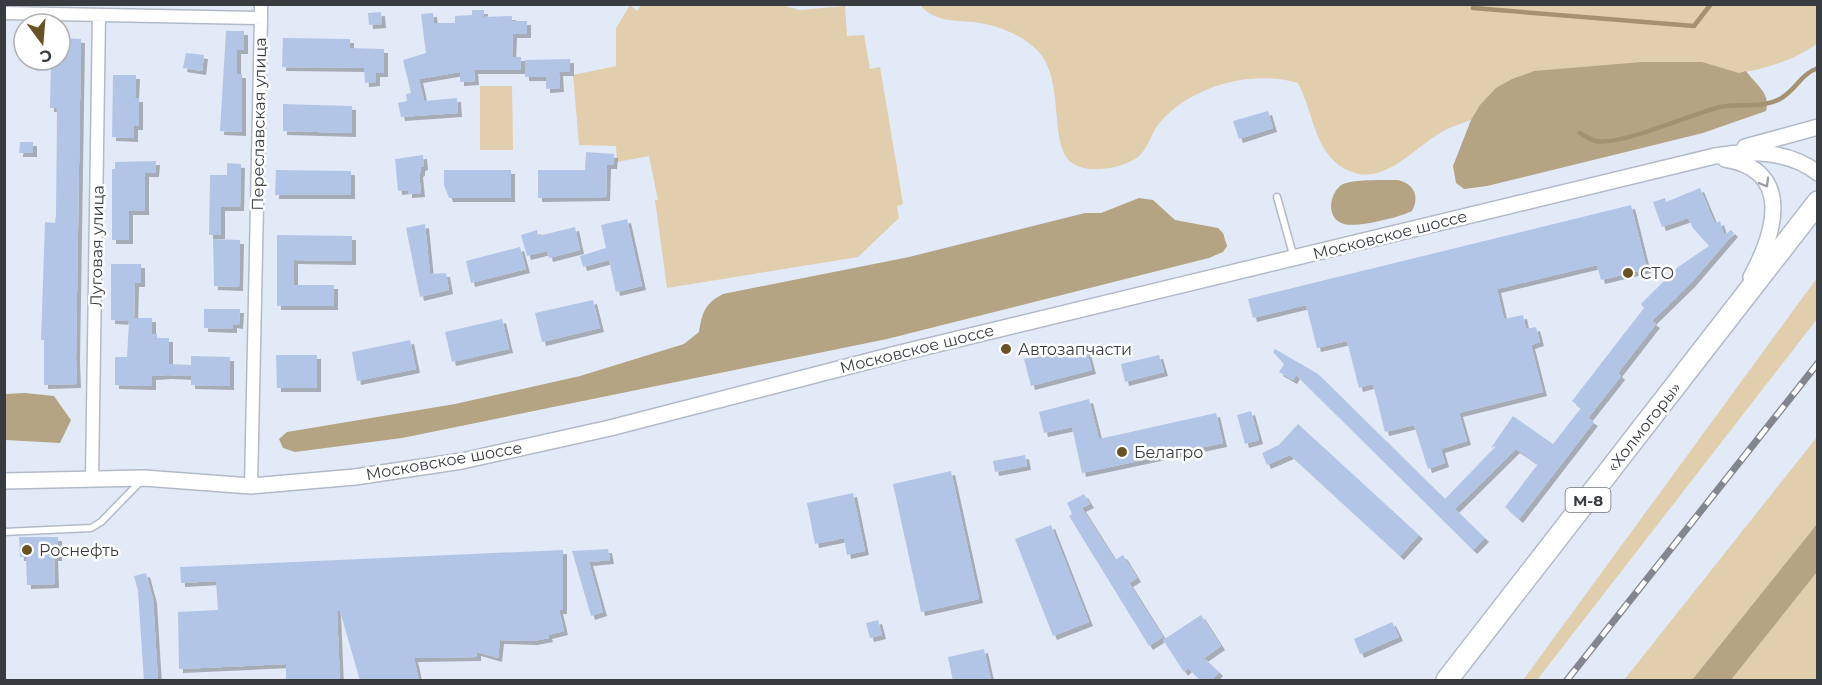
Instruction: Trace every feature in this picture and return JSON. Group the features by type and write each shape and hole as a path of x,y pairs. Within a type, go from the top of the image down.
{"highway":[{"name":"«Холмогоры»","path":"1447,681 1818,202"}],"street":[{"path":"261,4 261,18"},
{"name":"Переславская улица","path":"4,13 261,18 251,486"},
{"name":"Луговая улица","path":"92,478 99,15"},
{"path":"1696,160 1818,127"},
{"name":"Московское шоссе","path":"4,481 144,478 251,486 355,477 462,461 610,428 900,353 1696,160 1737,153 1762,153 1792,159 1818,173"},
{"path":"1696,160 1726,159 1746,163 1755,168 1767,183 1774,203 1770,238 1727,319"}],"lane":[{"path":"1277,197 1294,258"},
{"path":"4,532 91,528 101,522 144,478"}],"shaded area":[{"path":"777,4 800,10 845,6 847,36 864,35 870,69 880,67 903,204 897,206 899,218 858,257 667,288 655,200 658,200 649,156 617,162 616,146 579,145 573,75 616,66 616,28 630,5 637,11 641,5"},
{"path":"1817,4 1818,43 1787,60 1736,74 1561,97 1504,108 1452,127 1391,167 1379,173 1366,175 1352,172 1330,157 1317,134 1298,83 1260,78 1222,84 1186,100 1157,126 1144,150 1132,161 1106,169 1079,167 1072,163 1065,154 1060,141 1051,77 1036,49 1023,39 998,27 938,17 920,5"},
{"path":"1642,62 1702,62 1739,73 1746,71 1765,94 1766,111 1703,133 1487,186 1464,189 1456,183 1453,166 1471,120 1480,105 1496,88 1534,71"},
{"path":"480,86 512,86 513,150 480,150"},
{"path":"1398,180 1408,184 1414,191 1415,200 1412,211 1389,219 1359,225 1344,224 1334,217 1332,199 1343,184"},
{"path":"1139,198 1153,200 1175,220 1218,228 1223,233 1227,246 1223,252 1209,258 887,339 402,438 295,452 283,448 279,439 287,432 455,404 580,376 684,344 699,332 703,314 708,305 723,294 909,257 1085,213 1101,213"},
{"path":"1817,278 1817,319 1537,680 1523,680"},
{"path":"25,393 54,396 71,420 60,443 5,440 5,394"},
{"path":"1817,437 1817,524 1692,680 1624,680"},
{"path":"1817,524 1817,572 1731,680 1692,680"},
{"path":"1817,572 1817,680 1731,680"}],"building":[{"path":"472,10 484,10 484,17 512,16 512,21 527,21 527,34 513,34 512,57 521,57 521,70 474,70 475,81 460,82 460,72 419,79 424,101 457,98 458,113 401,117 398,103 407,101 406,94 411,93 403,60 426,53 421,14 433,13 434,23 455,23 455,16 472,15"},
{"path":"381,12 382,24 369,25 368,13"},
{"path":"226,31 244,31 244,50 237,50 237,74 242,74 242,132 220,131"},
{"path":"283,38 350,39 350,48 384,49 384,73 376,73 376,82 365,83 364,68 282,67"},
{"path":"72,39 81,39 77,384 44,385 44,340 41,340 45,222 55,223 56,215 57,108 50,108 51,72 72,72"},
{"path":"186,53 204,55 202,71 183,68"},
{"path":"570,59 570,72 559,72 560,88 546,89 546,77 525,77 525,60"},
{"path":"113,75 136,75 135,98 139,98 139,126 134,126 134,138 112,137"},
{"path":"283,104 352,106 352,133 283,131"},
{"path":"1268,111 1273,128 1239,139 1233,121"},
{"path":"20,142 33,142 33,153 19,153"},
{"path":"586,152 614,154 613,165 607,165 606,197 538,198 538,170 585,170"},
{"path":"423,155 424,166 421,167 419,173 421,193 408,194 408,190 398,191 395,159"},
{"path":"156,161 155,173 145,173 145,211 129,211 129,240 112,240 112,169 115,169 115,162"},
{"path":"227,163 241,164 240,207 221,207 221,235 209,235 210,175 227,175"},
{"path":"276,170 351,171 351,195 275,195"},
{"path":"444,170 511,170 511,198 449,198 444,185"},
{"path":"1700,188 1715,224 1720,221 1724,235 1731,230 1734,233 1691,283 1652,321 1656,324 1618,373 1621,376 1588,418 1594,422 1519,519 1505,507 1538,464 1516,449 1455,509 1485,538 1473,550 1296,375 1293,380 1279,372 1284,364 1273,352 1275,349 1318,374 1445,499 1496,446 1491,448 1513,416 1553,444 1581,408 1572,401 1644,308 1641,304 1678,267 1709,246 1693,228 1688,218 1662,227 1653,202 1665,198 1666,202"},
{"path":"1631,205 1647,269 1601,280 1597,265 1497,289 1504,319 1523,315 1526,329 1536,327 1540,342 1531,345 1543,392 1459,413 1467,441 1441,449 1445,463 1428,469 1414,425 1385,432 1373,384 1359,388 1347,341 1317,348 1306,305 1253,318 1248,299"},
{"path":"627,219 642,286 616,292 609,260 583,267 580,256 606,248 601,225"},
{"path":"425,224 430,274 446,273 449,290 420,297 406,228"},
{"path":"575,227 580,250 549,258 547,251 527,256 521,235 537,230 538,236"},
{"path":"277,235 352,236 352,261 294,260 294,285 334,285 334,306 277,306"},
{"path":"213,239 240,240 239,287 214,286"},
{"path":"520,247 526,269 471,283 466,261"},
{"path":"111,264 141,264 141,283 135,283 134,318 152,318 152,334 157,334 157,338 169,338 169,364 191,365 191,356 230,357 230,386 191,385 191,376 168,375 152,376 152,386 115,385 115,357 127,357 129,321 111,320"},
{"path":"593,300 600,328 542,342 535,313"},
{"path":"204,309 240,309 239,325 233,324 233,329 204,328"},
{"path":"502,319 509,349 452,362 445,332"},
{"path":"410,340 416,369 357,381 352,352"},
{"path":"1085,344 1092,370 1031,386 1024,359"},
{"path":"276,355 317,355 317,388 277,388"},
{"path":"1159,355 1164,372 1125,382 1121,364"},
{"path":"1089,399 1099,439 1216,413 1223,443 1082,473 1072,427 1044,433 1039,412"},
{"path":"1251,411 1259,440 1245,444 1237,415"},
{"path":"1298,424 1419,535 1400,556 1290,455 1267,465 1262,453 1279,445"},
{"path":"1025,455 1027,466 995,472 993,461"},
{"path":"951,471 979,599 921,612 893,484"},
{"path":"853,493 865,551 847,555 844,538 815,544 807,503"},
{"path":"1084,494 1090,504 1082,508 1115,560 1123,555 1137,578 1129,583 1163,637 1149,646 1069,516 1072,514 1067,503"},
{"path":"1051,525 1089,622 1053,636 1015,539"},
{"path":"19,537 58,537 58,557 54,557 55,584 27,585 26,557 20,557"},
{"path":"608,549 610,560 589,562 603,612 591,616 572,551"},
{"path":"563,550 563,610 559,610 564,631 548,635 549,638 533,641 500,640 498,658 477,652 477,657 414,658 419,681 360,681 340,611 337,611 340,681 286,681 286,664 179,669 178,612 218,610 216,581 181,583 180,567"},
{"path":"146,573 153,599 158,681 144,681 138,591 134,576"},
{"path":"1201,615 1221,646 1204,658 1219,672 1211,681 1201,681 1188,668 1184,672 1163,640"},
{"path":"878,620 882,635 870,638 866,623"},
{"path":"1392,622 1399,637 1360,654 1354,639"},
{"path":"984,649 991,681 953,681 948,657"}],"waterway":[{"path":"1473,8 1694,26 1711,4"},
{"path":"1580,133 1594,140 1622,139 1720,107 1769,103 1783,97 1807,74 1818,68"}],"railway":[{"path":"1567,680 1818,363"}],"place":[{"name":"СТО","path":"1628,273"},
{"name":"Автозапчасти","path":"1006,349"},
{"name":"Белагро","path":"1122,452"},
{"name":"Роснефть","path":"27,550"}]}
